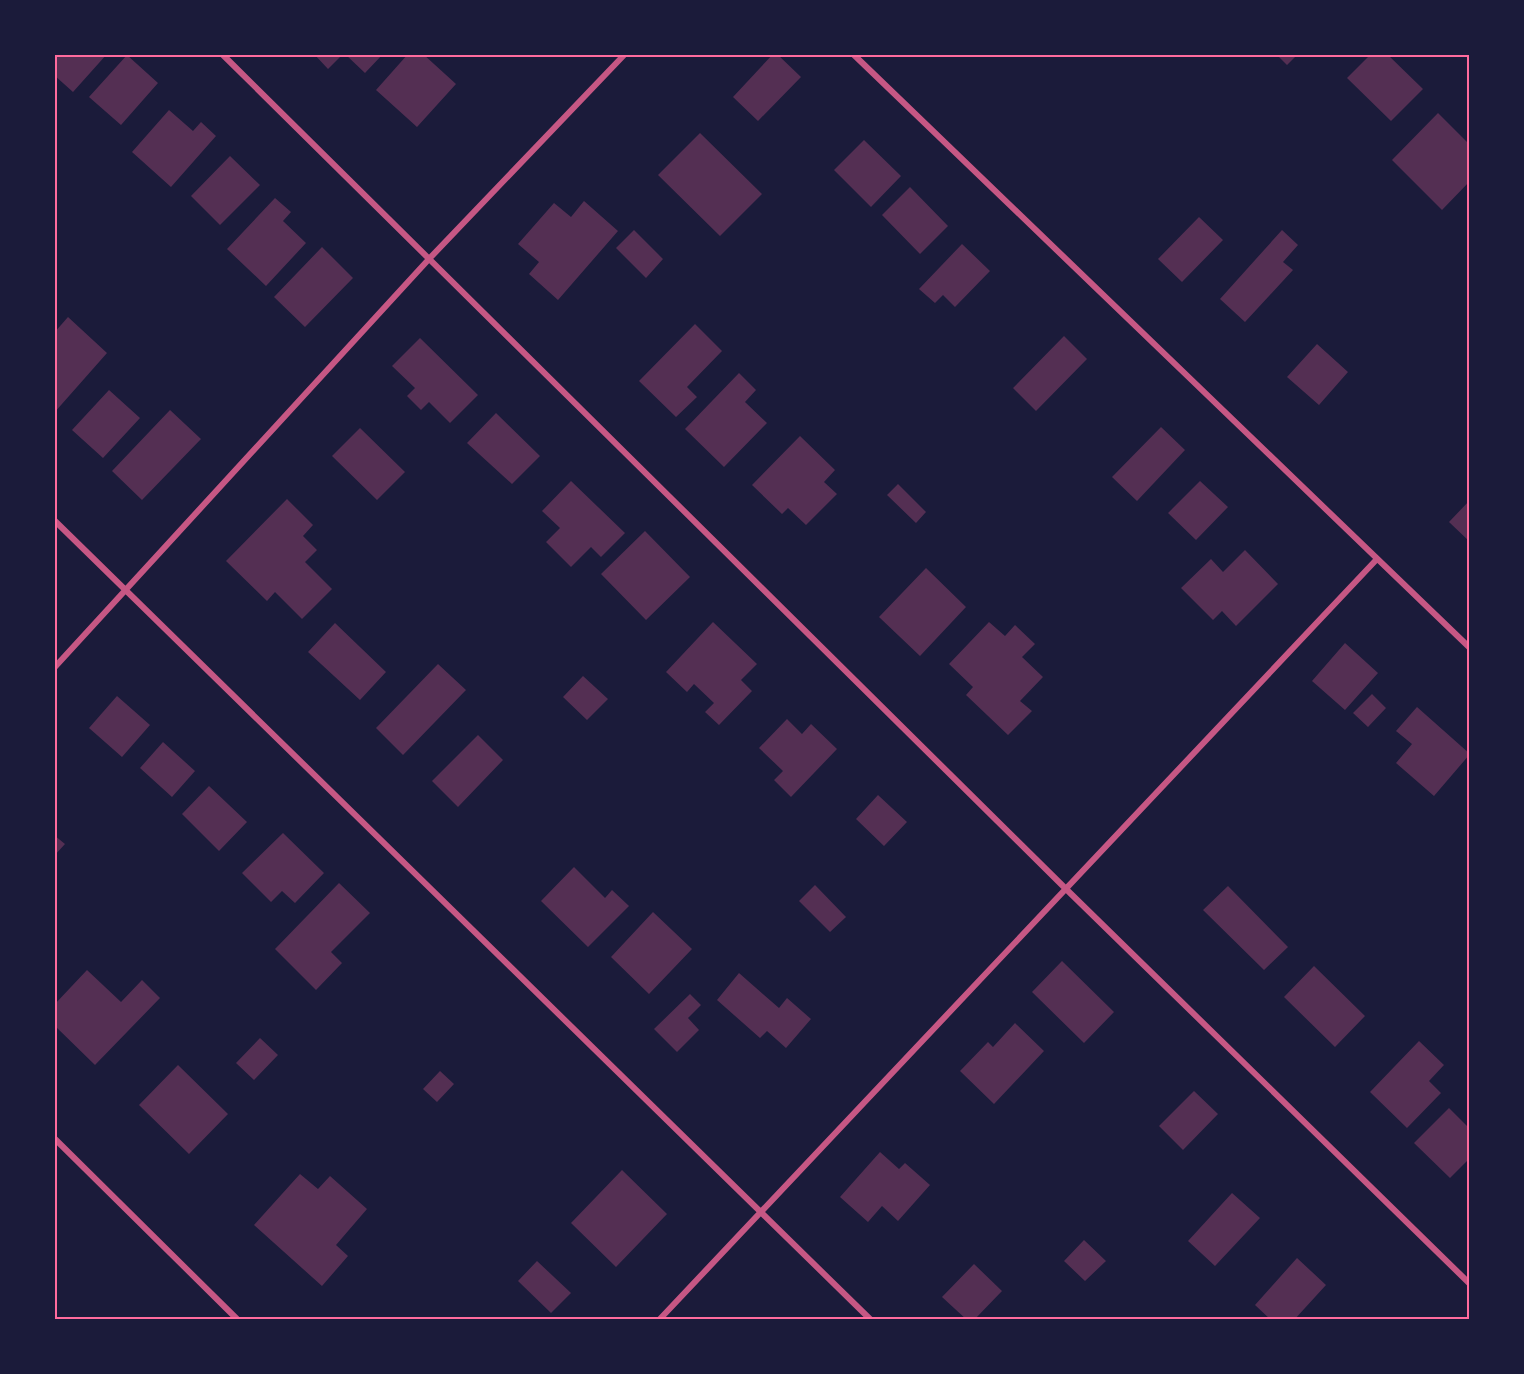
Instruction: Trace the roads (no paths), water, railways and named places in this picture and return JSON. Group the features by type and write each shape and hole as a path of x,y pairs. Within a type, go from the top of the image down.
{"street":[{"path":"222,54 1066,889 1470,1284"},
{"path":"54,668 429,259 625,54"},
{"path":"853,54 1470,648"},
{"path":"54,520 872,1320"},
{"path":"659,1320 1377,560"},
{"path":"54,1138 238,1320"}]}
